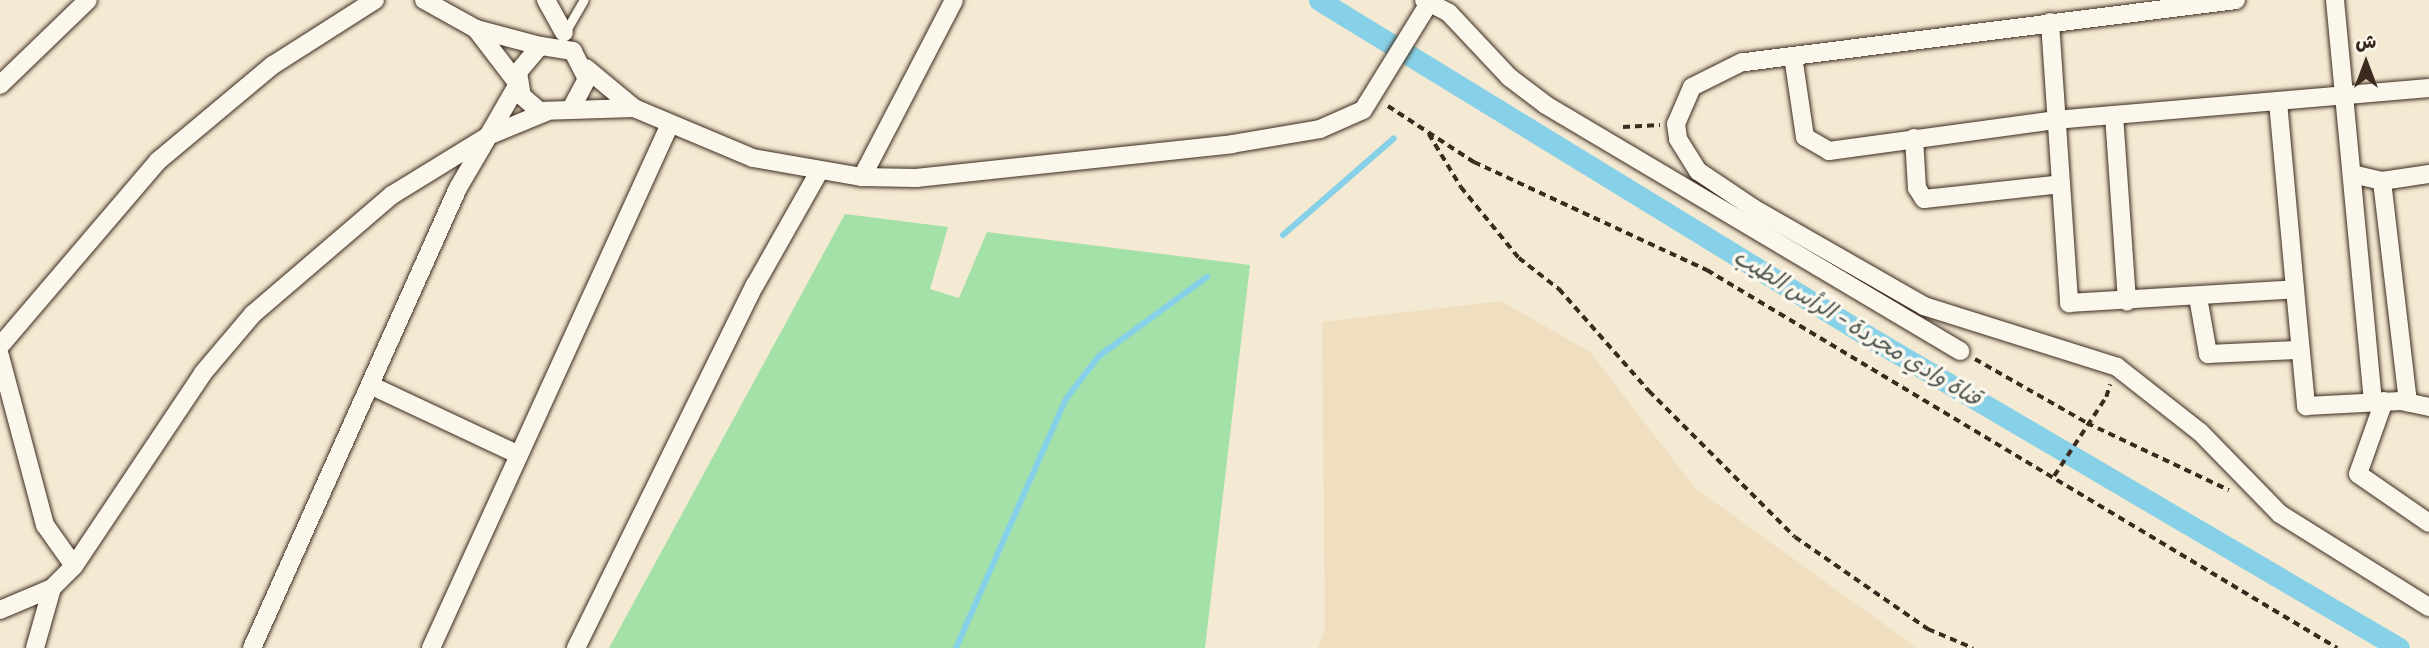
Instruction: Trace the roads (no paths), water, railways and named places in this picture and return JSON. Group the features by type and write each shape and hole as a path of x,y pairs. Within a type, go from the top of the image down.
{"street":[{"path":"0,85 66,8 88,0"},
{"path":"0,346 158,161 273,65 375,0"},
{"path":"424,0 476,29 540,46"},
{"path":"546,0 562,39 586,68 634,108 753,158 819,172 862,177 916,178 1257,139 1320,129 1363,110 1424,6 1466,28 1527,92 1961,351"},
{"path":"862,177 954,0"},
{"path":"2236,0 1793,57 1710,73 1683,100 1676,124 1681,149 1698,171 1848,267 1924,306 2117,367 2200,432 2280,514 2429,607"},
{"path":"2335,0 2379,402 2358,474 2429,523"},
{"path":"2050,22 2067,298 2073,305 2295,289"},
{"path":"476,29 518,84 529,105 546,112"},
{"path":"252,648 372,386 458,188 518,84 522,61 540,46 562,39"},
{"path":"1793,57 1809,144 1829,150 2055,120 2344,98 2429,88"},
{"path":"572,107 585,90 586,68"},
{"path":"2277,102 2295,289 2296,350 2306,406 2408,402 2429,407"},
{"path":"0,610 52,588 74,566 203,373 253,314 392,195 488,136 546,112 572,107 634,108"},
{"path":"2114,115 2127,302"},
{"path":"431,648 670,124"},
{"path":"1914,138 1917,188 1924,199 2061,184"},
{"path":"576,648 755,285 819,172"},
{"path":"2352,174 2382,181 2429,174"},
{"path":"2382,181 2408,402"},
{"path":"2198,297 2208,354 2296,350"},
{"path":"0,356 6,405 45,525 74,566"},
{"path":"372,386 519,455"},
{"path":"35,648 52,588"}],"lane":[{"path":"562,39 584,0"}],"waterway":[{"name":"قناة وادي مجردة - الرأس الطيب","path":"1319,0 1866,335 2399,648"},
{"path":"1283,235 1394,138"},
{"path":"956,648 1066,399 1099,356 1207,277"}]}
